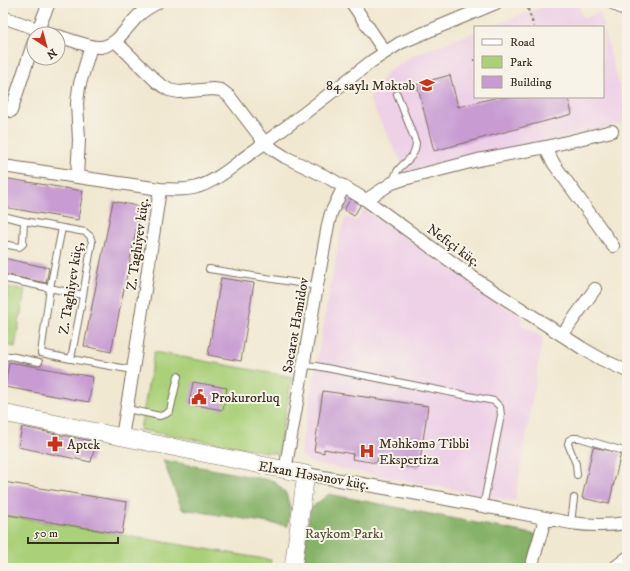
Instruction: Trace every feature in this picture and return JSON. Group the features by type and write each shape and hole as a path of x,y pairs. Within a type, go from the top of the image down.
{"street":[{"path":"40,26 49,3"},
{"path":"66,38 91,46 100,47 109,44 115,41 140,14 157,3"},
{"path":"352,3 385,52"},
{"path":"160,189 186,189 208,182 265,143 385,52 469,8 496,3"},
{"path":"613,3 627,11"},
{"path":"3,17 26,30"},
{"name":"Neftçi küç.","path":"115,41 157,82 169,90 179,92 213,89 221,90 229,96 265,143 274,150 344,186 366,200 478,281 601,359 627,371"},
{"path":"77,177 79,140 77,103 79,86 91,46"},
{"path":"11,111 26,65"},
{"path":"366,200 392,183 404,179 478,160 546,147 612,131"},
{"path":"546,147 554,164 613,246"},
{"name":"Z. Taghiyev küç.","path":"3,166 160,189 122,437"},
{"name":"Səcarət Həmidov","path":"285,471 328,225 331,213 344,186"},
{"path":"562,335 595,289"},
{"name":"Elxan Həsənov küç.","path":"3,414 285,471 441,498 545,519 588,526 604,526 627,523"},
{"path":"293,568 306,474"},
{"path":"531,568 545,519"},
{"path":"614,568 627,558"}],"lane":[{"path":"392,183 396,172 412,157 416,149 416,143 397,94"},
{"name":"Z. Taghiyev küç,","path":"3,216 85,232 90,236 92,242 84,294 71,359"},
{"path":"3,244 19,247 23,244 24,221"},
{"path":"62,228 50,288 41,353 133,370"},
{"path":"209,269 317,286"},
{"path":"3,280 6,279 84,294"},
{"path":"3,359 10,356 40,362"},
{"path":"304,365 316,366 494,401 500,407 501,415 483,507"},
{"path":"127,409 160,416 166,414 170,411 178,376"},
{"path":"577,475 576,464 568,444 569,440 573,438 580,438 627,452"},
{"path":"570,523 574,498"}],"path":[{"path":"526,3 534,26"}],"shaded area":[{"name":"84 saylı Məktəb","path":"552,3 578,3 583,19 600,12 604,26 492,26"},
{"name":"84 saylı Məktəb","path":"604,28 627,122 407,174 369,99 386,73 414,55 474,32 474,98 604,98"},
{"path":"364,209 523,318 520,324 543,337 515,501 311,463 300,454 340,234 346,217 357,221"}],"green space":[{"path":"9,287 25,290 15,347 3,344 3,320"},
{"path":"154,352 292,377 278,454 140,430"},
{"path":"163,460 274,481 286,493 290,508 288,526 182,509"},
{"name":"Raykom Parkı","path":"329,494 537,535 527,568 302,568 310,509"},
{"path":"3,515 271,560 269,568 3,568"}],"building":[{"path":"450,75 458,107 494,98 568,98 572,114 434,151 417,84"},
{"path":"3,178 83,191 78,220 3,207"},
{"path":"351,198 361,204 354,216 344,210"},
{"path":"113,201 141,207 111,352 84,346"},
{"path":"3,258 49,268 46,283 3,274"},
{"path":"221,278 254,283 241,361 208,355"},
{"path":"9,362 93,377 89,402 5,387"},
{"path":"193,382 227,388 223,410 189,404"},
{"path":"323,391 428,406 419,468 405,466 405,462 378,458 377,463 352,459 353,454 324,449 324,453 314,451"},
{"path":"22,427 96,442 91,462 18,447"},
{"path":"593,447 621,453 609,504 582,498"},
{"path":"3,482 127,502 122,534 3,514"}],"place":[{"name":"84 saylı Məktəb","path":"427,85"},
{"name":"Prokurorluq","path":"199,397"},
{"name":"Aptek","path":"55,444"},
{"name":"Məhkəmə Tibbi Ekspertiza","path":"367,451"}]}
